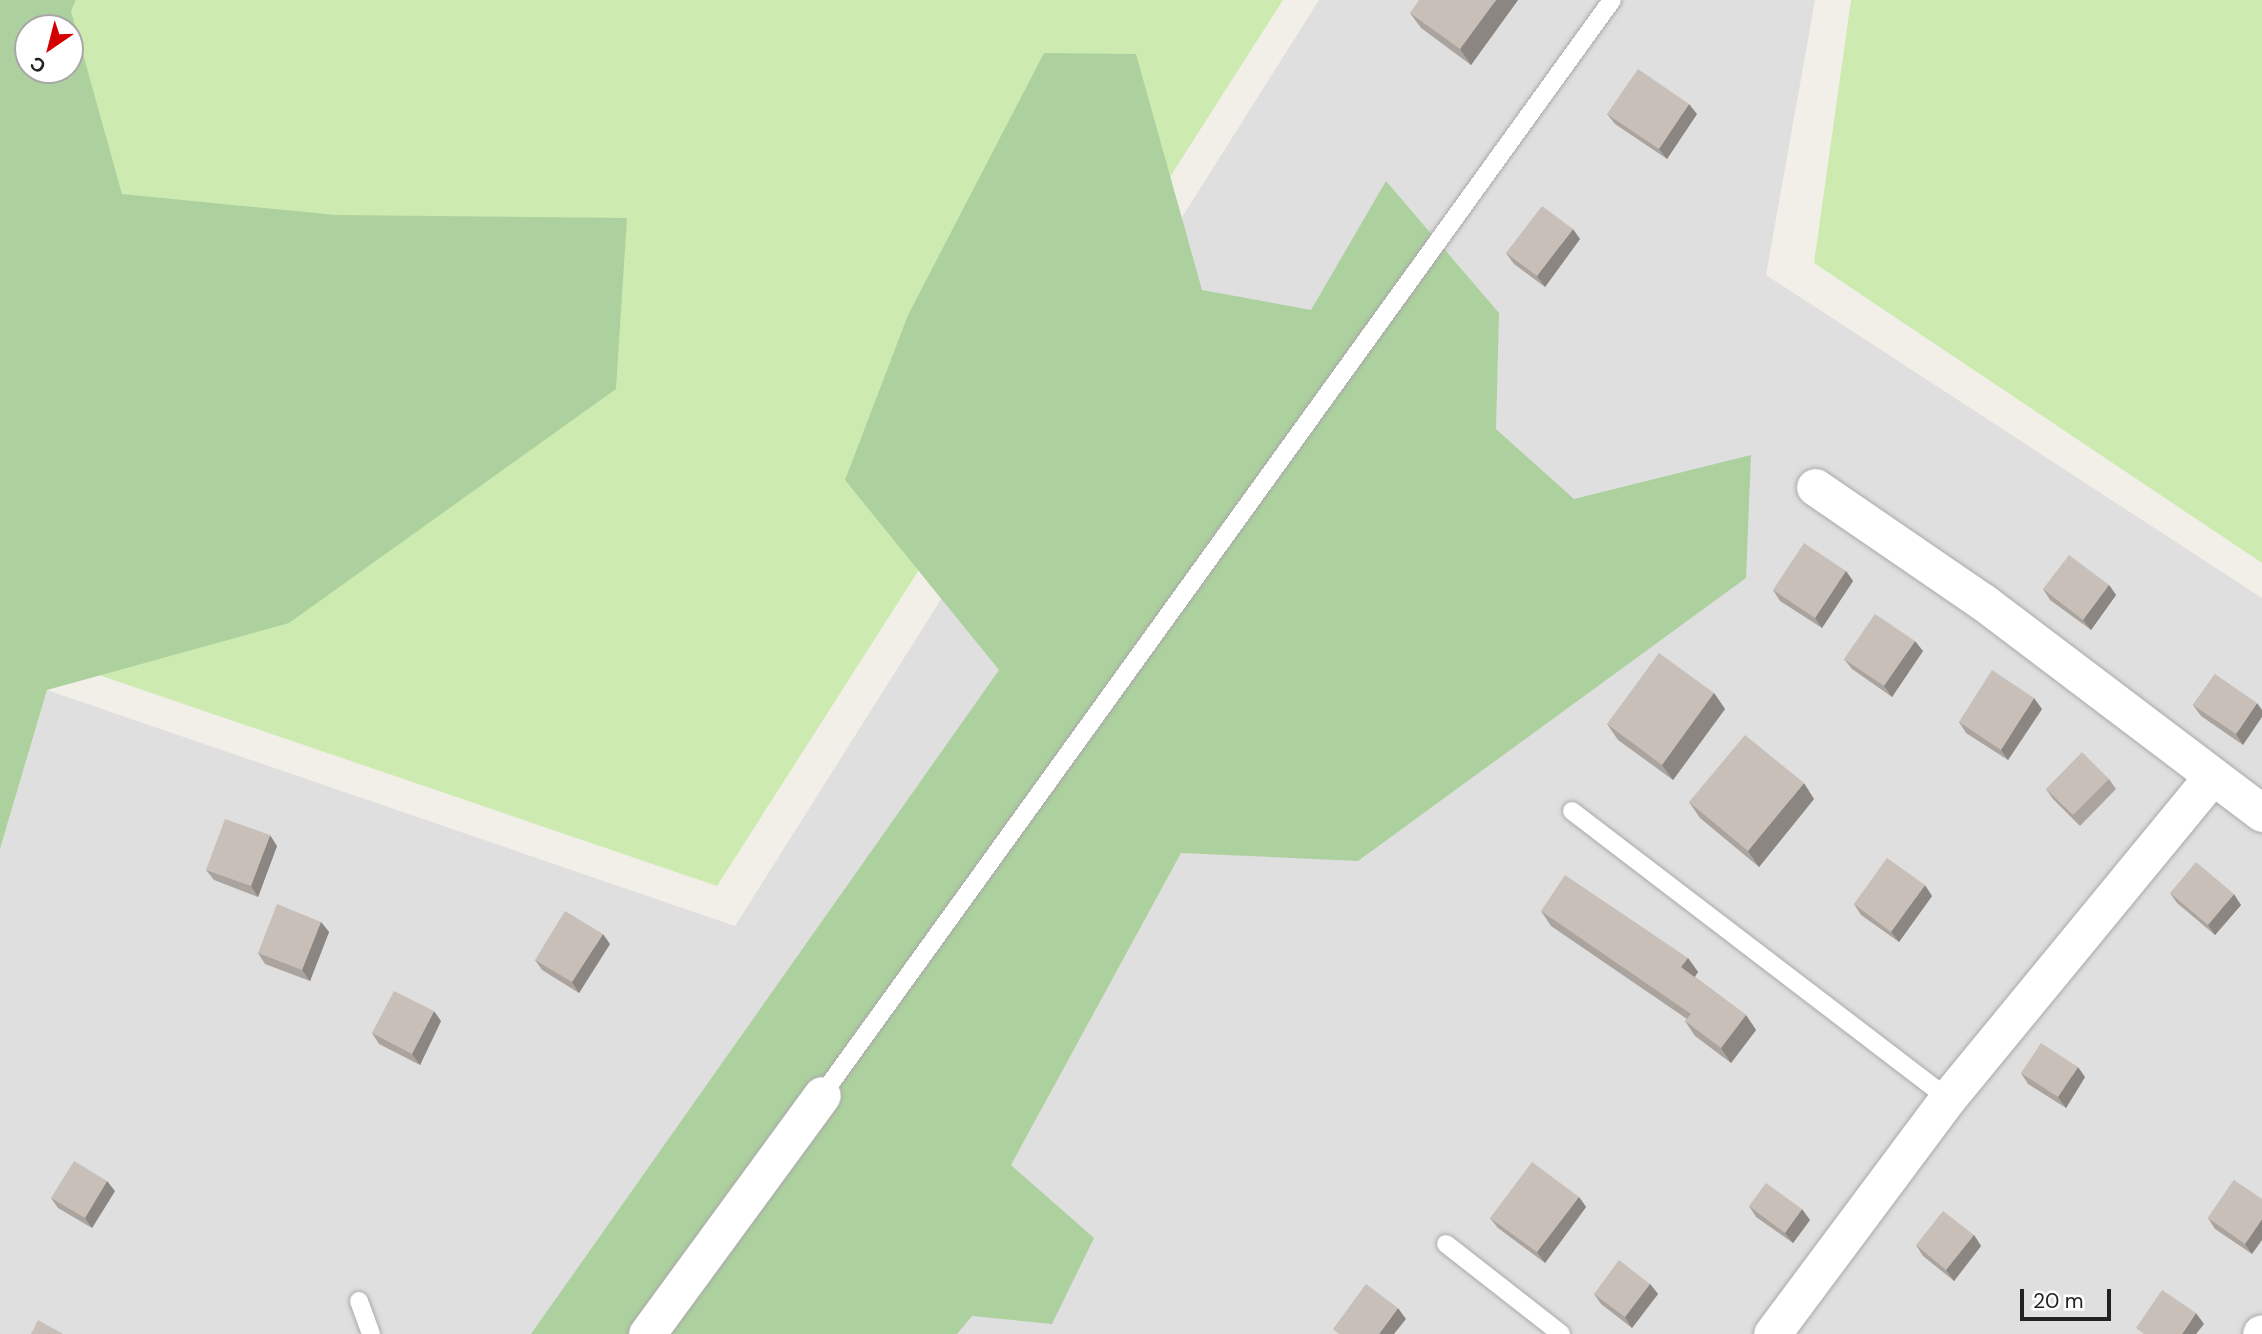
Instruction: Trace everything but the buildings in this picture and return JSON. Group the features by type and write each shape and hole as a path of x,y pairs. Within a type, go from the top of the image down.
{"street":[{"path":"1815,487 1983,602 2262,813"},
{"path":"1772,1334 1948,1098 2212,777"},
{"path":"647,1334 822,1095"}],"lane":[{"path":"822,1095 1612,0"},
{"path":"1572,811 1948,1098"},
{"path":"1446,1244 1561,1334"},
{"path":"359,1301 371,1334"}],"shaded area":[{"path":"1319,0 1815,0 1766,275 2262,598 2262,1334 0,1334 0,849 47,690 735,926"}],"green space":[{"path":"0,0 1283,0 717,886 87,671"},
{"path":"0,0 76,0 72,14 14,14 14,84 84,84 84,58 122,194 336,215 627,218 616,389 289,623 47,690 0,849"},
{"path":"1851,0 2262,0 2262,563 1814,263"},
{"path":"1044,53 1136,54 1202,290 1311,310 1386,181 1499,313 1496,429 1574,499 1751,455 1746,578 1358,861 1181,853 1011,1165 1094,1238 1052,1324 972,1316 957,1334 531,1334 999,670 845,480 908,315"}]}
